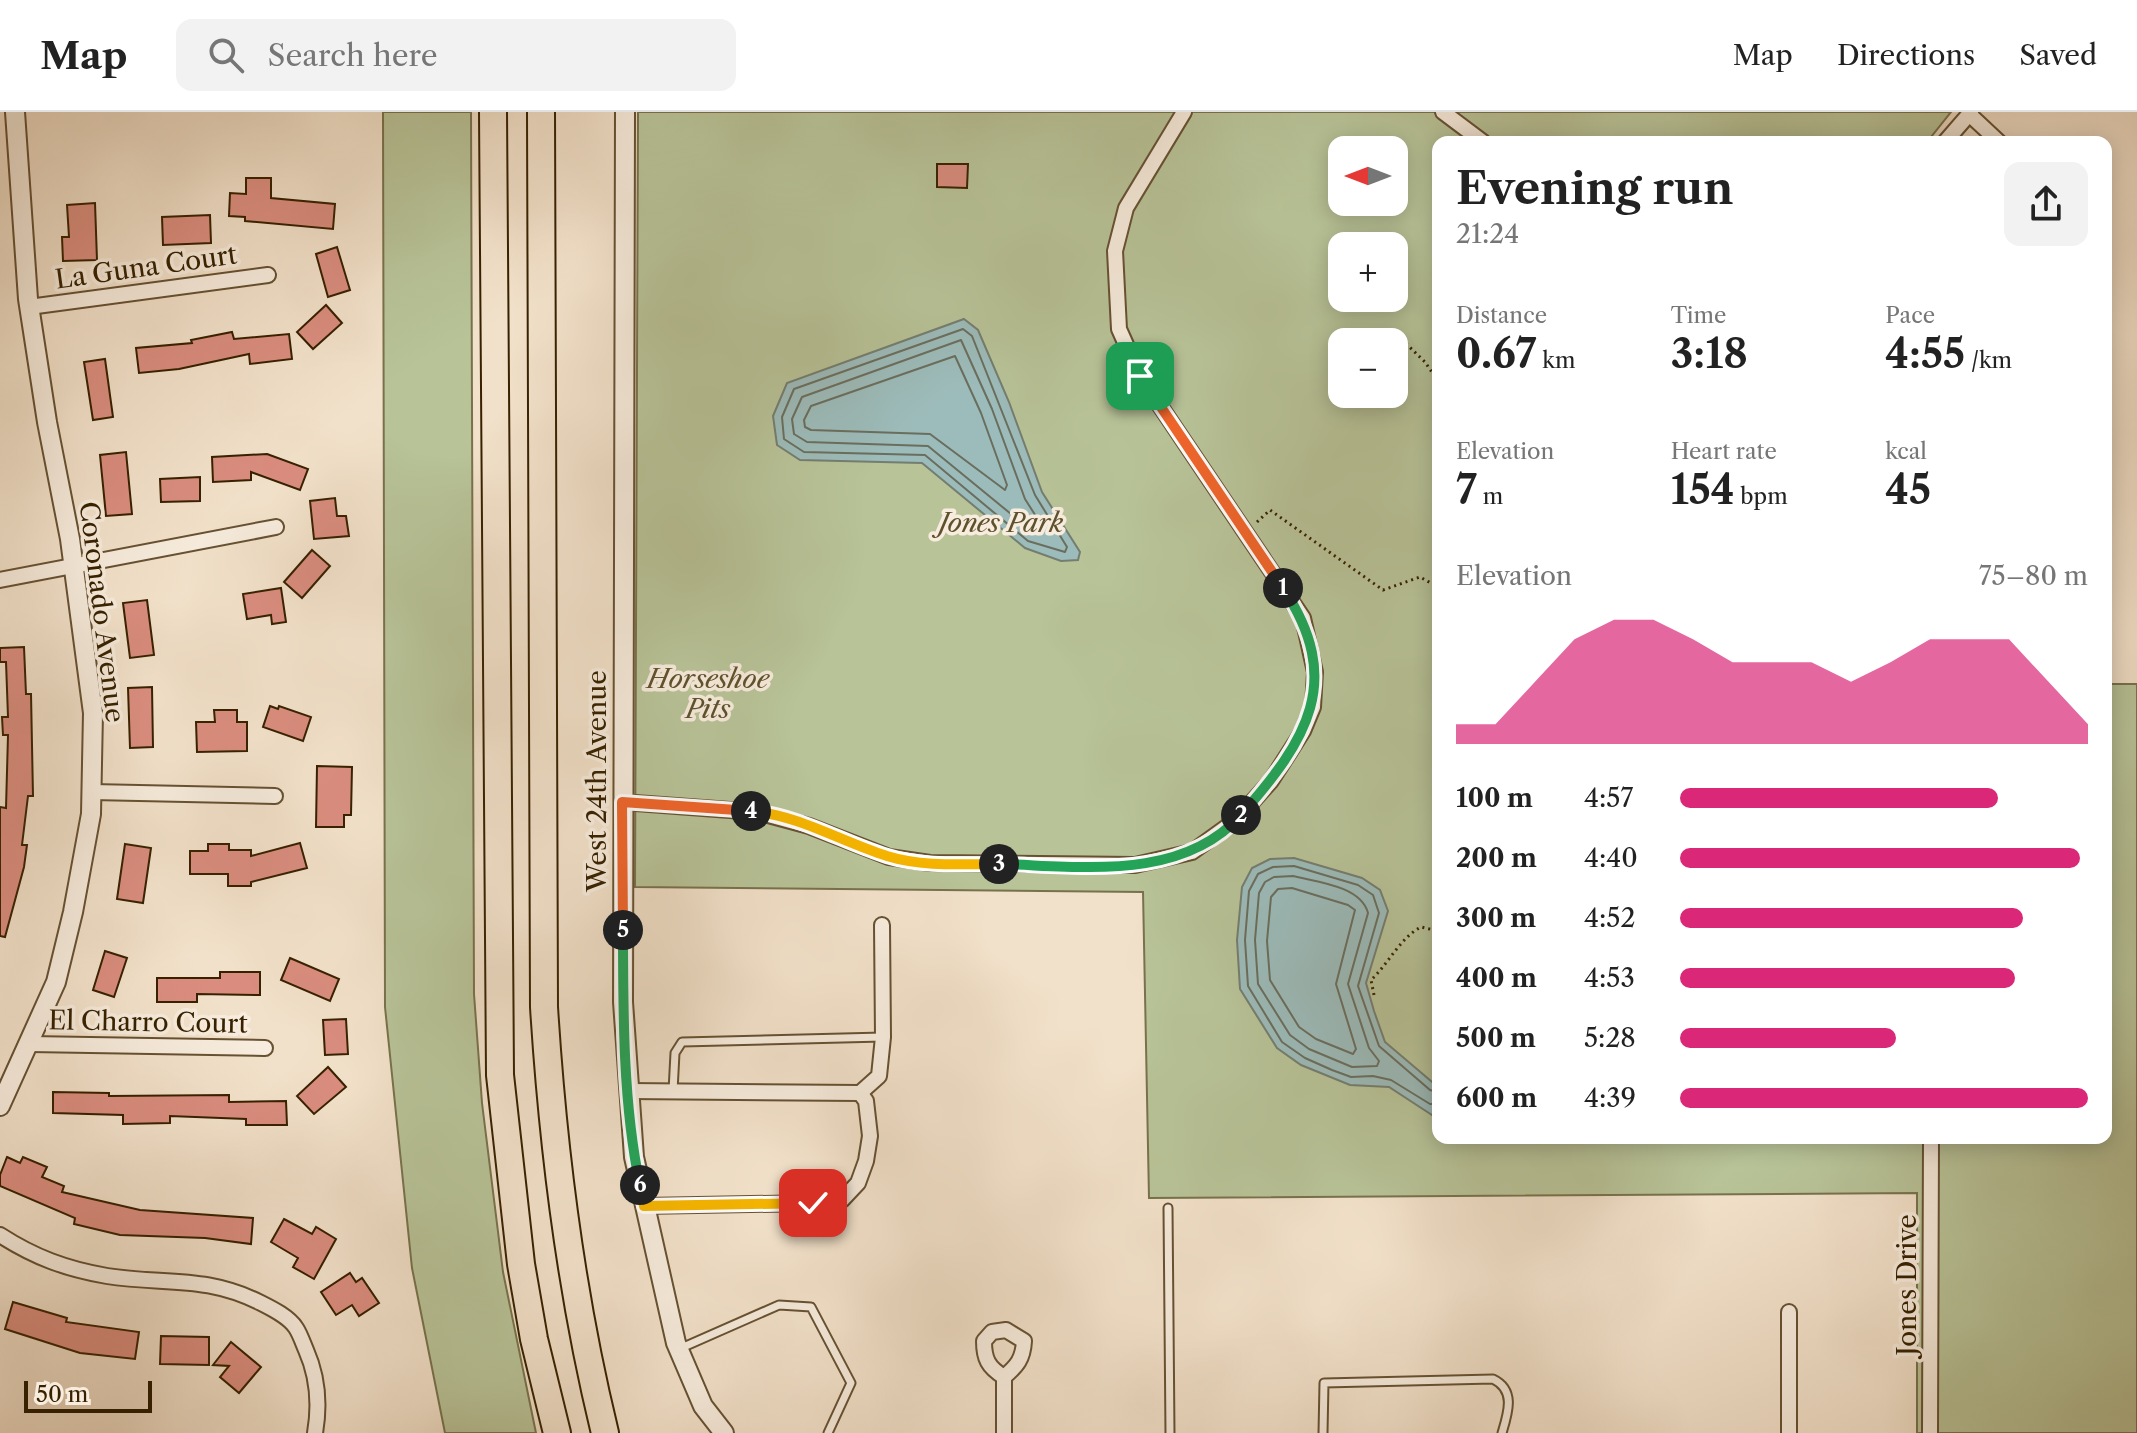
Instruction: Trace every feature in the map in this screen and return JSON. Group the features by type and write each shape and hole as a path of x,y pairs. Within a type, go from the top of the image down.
{"highway":[{"path":"493,112 500,1075 521,1264 534,1339 557,1433"},
{"path":"541,112 544,1007 550,1102 567,1240 605,1433"}],"street":[{"name":"Coronado Avenue","path":"0,1106 56,982 91,814 92,792 93,713 73,567 29,307 15,112"},
{"name":"West 24th Avenue","path":"625,112 622,802 623,1002 629,1091 634,1157 679,1349 703,1406 724,1433"},
{"path":"622,802 757,812 809,826 889,857 930,863 1135,865 1192,852 1235,821 1271,781 1303,731 1313,707 1315,672 1303,618 1140,376 1119,329 1115,251 1126,208 1184,112"},
{"path":"1443,112 1475,136"},
{"path":"1950,136 1970,113 1993,136"},
{"name":"La Guna Court","path":"29,307 268,275"},
{"path":"0,580 276,527"},
{"path":"92,792 275,796"},
{"path":"629,1091 860,1093 879,1076 883,1037 882,925"},
{"name":"El Charro Court","path":"30,1044 265,1048"},
{"path":"644,1206 842,1200 858,1183 866,1161 870,1136 866,1101 860,1093"},
{"name":"Jones Drive","path":"1930,1433 1931,1144"},
{"path":"0,1235 31,1255 66,1267 108,1276 233,1289 276,1311 295,1326 310,1360 319,1394 315,1433"},
{"path":"1789,1312 1789,1433"},
{"path":"1004,1377 1004,1433"}],"lane":[{"path":"673,1091 675,1053 682,1042 883,1037"},
{"path":"1168,1208 1170,1433"},
{"path":"679,1349 779,1305 811,1307 851,1383 828,1433"},
{"path":"1323,1433 1324,1383 1493,1379 1502,1384 1508,1395 1502,1433"}],"path":[{"path":"1408,346 1432,372"},
{"path":"1245,533 1270,510 1383,590 1420,577 1432,584"},
{"path":"1374,995 1371,980 1390,962 1408,934 1421,927 1432,930"}],"green space":[{"path":"383,112 471,112 474,994 482,1103 503,1272 536,1433 445,1433 412,1268 385,1007"},
{"name":"Jones Park","path":"638,112 1951,112 1932,136 1432,136 1432,1144 2112,1144 2112,684 2137,684 2137,1433 1917,1433 1917,1193 1149,1198 1143,892 635,887"}],"water":[{"path":"964,319 978,330 1042,492 1080,552 1078,560 1061,561 1025,548 922,463 800,460 777,445 773,416 787,383"},
{"path":"1294,858 1362,878 1380,890 1388,911 1366,983 1385,1042 1432,1082 1432,1115 1389,1087 1350,1085 1301,1065 1277,1048 1240,989 1237,940 1242,887 1252,868 1270,859"}],"building":[{"path":"937,164 968,164 967,188 937,187"},
{"path":"246,178 271,178 271,198 335,204 333,229 245,221 245,217 229,216 230,193 246,194"},
{"path":"95,203 97,260 63,261 62,237 69,237 67,205"},
{"path":"210,215 211,243 163,245 162,217"},
{"path":"337,247 350,290 328,297 316,254"},
{"path":"326,305 342,323 313,349 297,332"},
{"path":"232,332 234,339 289,334 292,359 250,364 249,354 179,369 139,373 136,348 192,343 191,340"},
{"path":"105,359 113,417 93,420 84,362"},
{"path":"126,452 132,514 106,516 100,455"},
{"path":"267,454 308,469 300,490 251,472 251,480 213,482 212,457"},
{"path":"200,477 200,501 161,502 160,479"},
{"path":"335,498 337,516 346,516 349,536 314,539 310,501"},
{"path":"312,550 330,566 302,598 284,582"},
{"path":"281,588 286,622 272,624 271,615 247,619 243,594"},
{"path":"147,600 154,655 130,658 123,603"},
{"path":"24,647 26,694 31,694 33,796 28,796 22,845 27,845 24,867 5,937 0,936 0,807 6,808 8,735 3,735 2,717 8,717 6,662 0,662 0,648"},
{"path":"152,687 153,747 130,748 128,688"},
{"path":"270,706 311,717 303,741 263,727"},
{"path":"214,710 237,710 237,722 247,722 247,751 197,752 196,722 215,722"},
{"path":"317,766 352,767 351,815 344,815 344,827 316,827"},
{"path":"300,843 307,868 251,882 251,886 228,886 228,874 190,874 190,851 208,851 208,844 229,844 229,850 251,850 251,856"},
{"path":"125,844 151,848 143,903 117,899"},
{"path":"105,951 127,958 114,997 93,990"},
{"path":"290,958 339,979 330,1001 281,980"},
{"path":"220,972 260,972 260,995 197,994 197,1002 157,1002 157,978 220,978"},
{"path":"346,1019 348,1054 325,1055 323,1020"},
{"path":"328,1067 346,1087 314,1114 297,1096"},
{"path":"53,1092 109,1093 109,1096 229,1095 229,1102 286,1101 287,1125 246,1125 246,1119 170,1116 170,1123 123,1124 123,1115 53,1113"},
{"path":"7,1157 20,1163 23,1157 47,1167 42,1177 64,1186 62,1192 140,1210 253,1218 251,1244 205,1238 120,1235 74,1224 75,1218 0,1186 0,1175"},
{"path":"284,1219 312,1234 316,1227 336,1239 314,1279 293,1267 298,1258 271,1242"},
{"path":"350,1273 356,1282 362,1278 379,1303 359,1316 352,1305 336,1315 321,1292"},
{"path":"13,1302 67,1318 66,1322 139,1332 135,1359 80,1353 5,1329"},
{"path":"161,1336 209,1337 209,1365 160,1364"},
{"path":"231,1342 261,1367 239,1393 220,1377 229,1366 213,1365"}],"route":[{"path":"813,1203 644,1206 634,1157 623,1002 622,802 757,812 809,826 889,857 930,863 1135,865 1192,852 1235,821 1271,781 1303,731 1313,707 1315,672 1303,618 1140,376"}],"park label":[{"name":"Horseshoe Pits","path":"708,694"}]}
